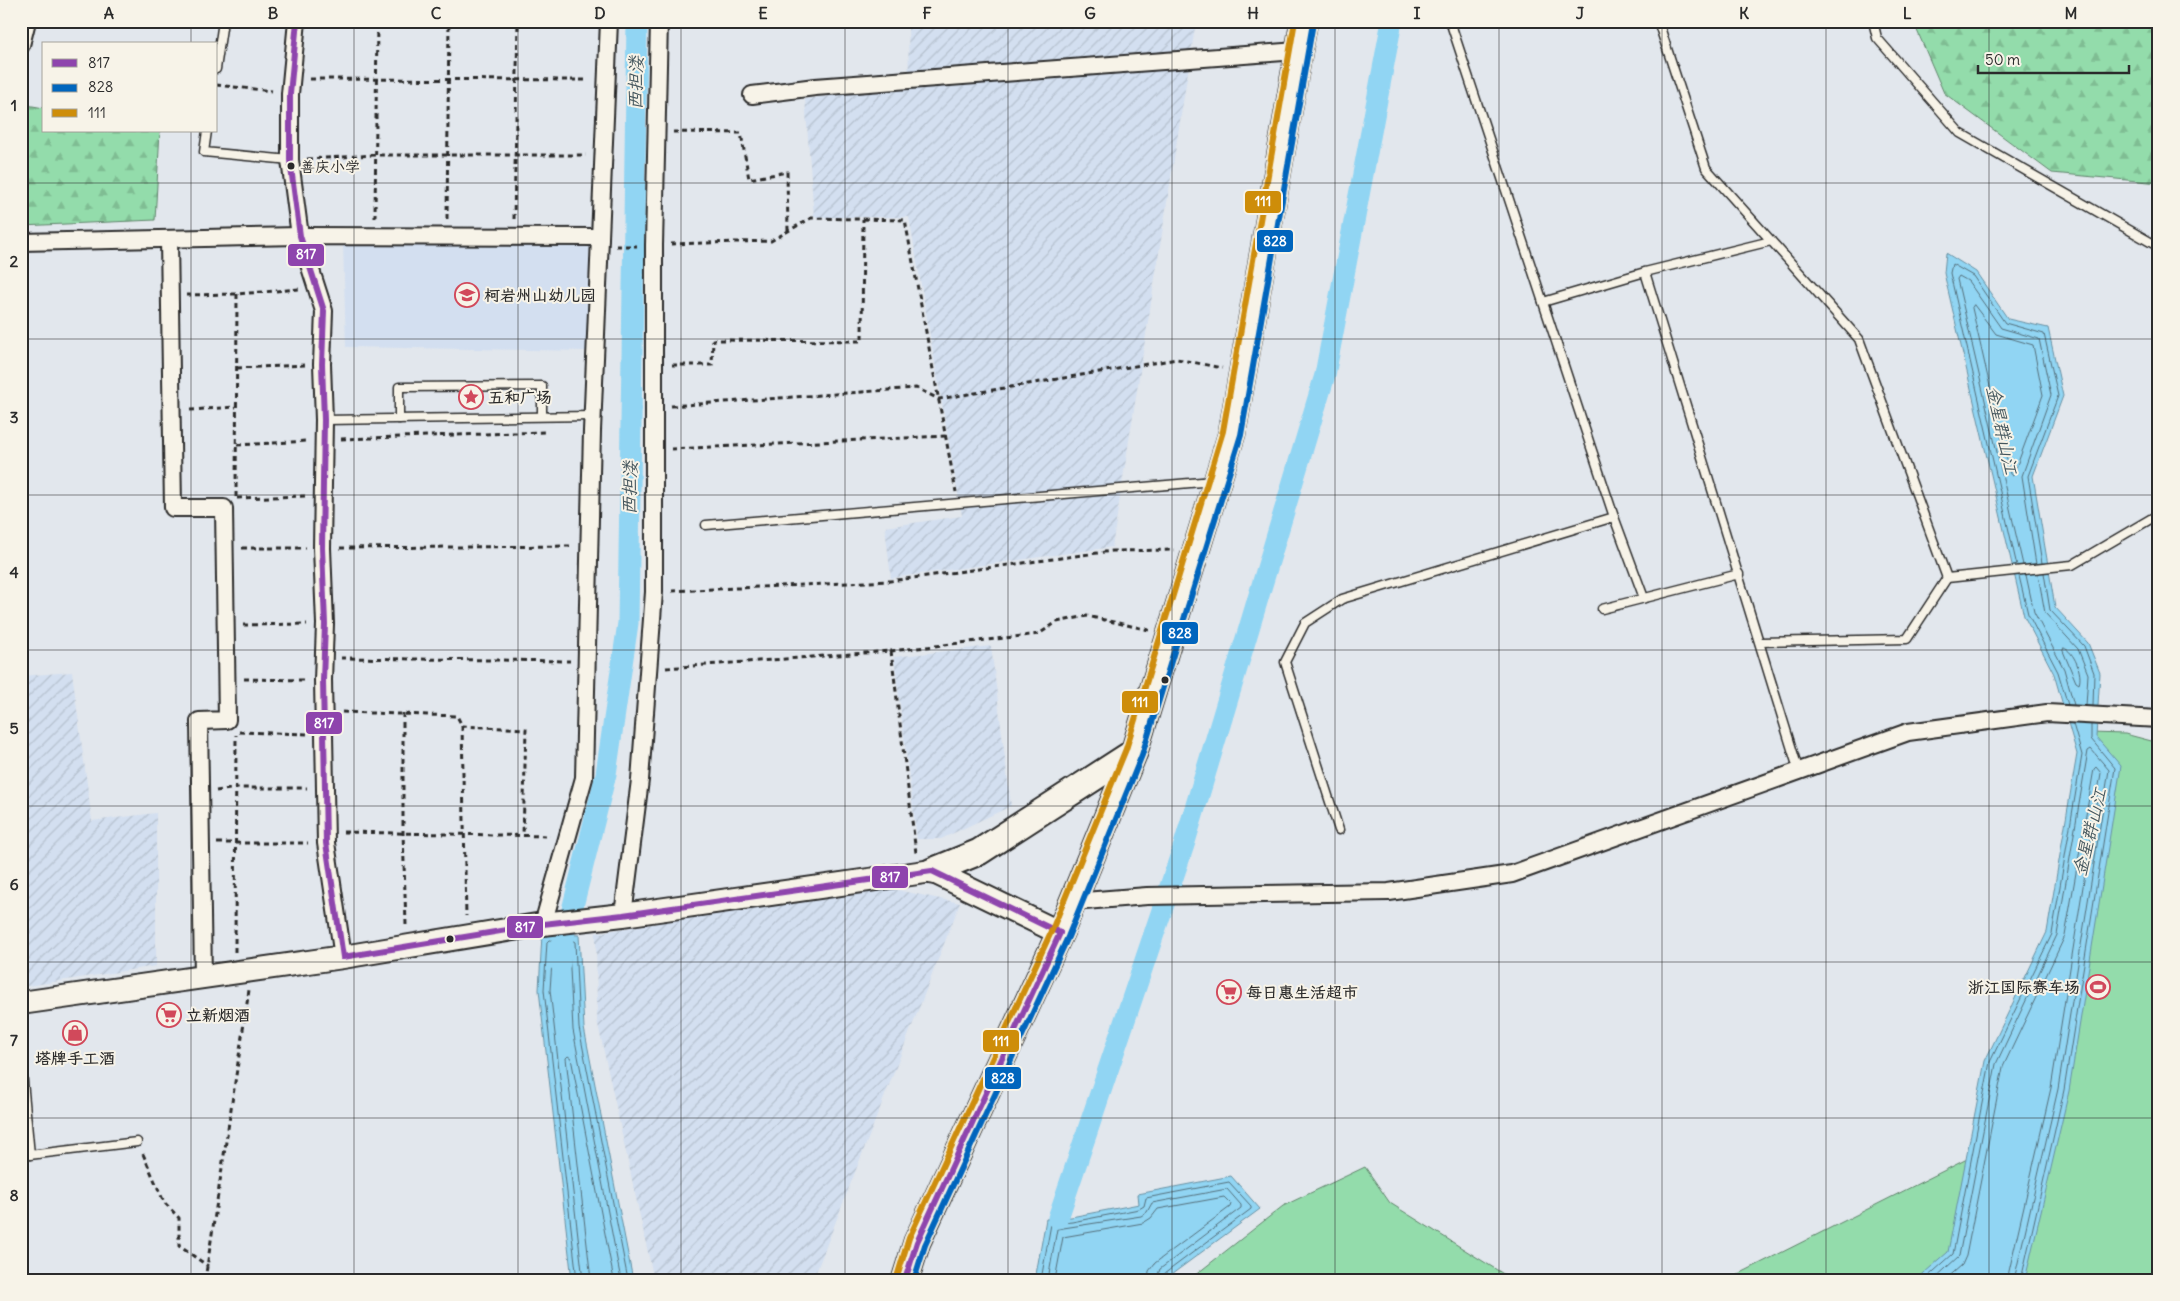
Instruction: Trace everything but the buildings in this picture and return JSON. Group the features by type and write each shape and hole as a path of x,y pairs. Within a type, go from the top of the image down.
{"main road":[{"path":"905,1280 917,1242 1060,933 1134,752 1232,433 1304,21"},
{"path":"925,872 979,852 1134,752"}],"street":[{"path":"21,45 27,21"},
{"path":"297,21 291,86 290,160 300,236 318,287 324,311 322,364 324,420 322,548 325,624 323,680 326,837 343,957"},
{"path":"543,924 584,778 593,416 609,21"},
{"path":"623,915 640,780 654,592 653,450 656,407 654,245 659,21"},
{"path":"752,95 815,87 1298,51"},
{"path":"21,242 300,236 514,237 600,241"},
{"path":"168,240 173,508 224,508 226,720 200,721 203,977"},
{"path":"1072,902 1147,896 1389,892 1512,874 1908,732 2047,714 2159,719"},
{"path":"21,1003 343,957 543,924 623,915 925,872 1060,933"}],"lane":[{"path":"218,55 223,21"},
{"path":"1450,21 1614,516 1644,598"},
{"path":"1658,21 1706,168 1859,338 1947,578"},
{"path":"1873,21 1877,38 1960,133 2159,248"},
{"path":"207,132 204,152 290,160"},
{"path":"1543,302 1645,272 1771,241"},
{"path":"1645,272 1799,772"},
{"path":"399,419 399,387 542,386 542,416"},
{"path":"324,420 593,416"},
{"path":"706,525 1218,480"},
{"path":"1947,578 2072,565 2159,514"},
{"path":"1339,830 1285,662 1305,623 1342,599 1614,516"},
{"path":"1602,609 1738,574"},
{"path":"1760,642 1907,639 1947,578"},
{"path":"21,1060 30,1155"},
{"path":"21,1156 138,1142"}],"path":[{"path":"375,236 378,21"},
{"path":"447,237 449,21"},
{"path":"514,237 514,155 518,21"},
{"path":"218,85 291,86 377,79 607,80"},
{"path":"658,132 741,133 749,179 786,172 788,231"},
{"path":"290,160 376,155 604,155"},
{"path":"600,241 654,245 771,241 811,218 904,220 958,503"},
{"path":"654,365 712,365 713,340 862,341 863,220"},
{"path":"169,296 237,294 318,287"},
{"path":"656,407 916,388 939,399 1177,359 1243,372"},
{"path":"237,368 322,364"},
{"path":"171,411 236,407"},
{"path":"237,445 545,432"},
{"path":"653,450 946,436"},
{"path":"236,498 323,496"},
{"path":"224,548 590,546"},
{"path":"654,592 890,581 1112,551 1196,550"},
{"path":"648,669 890,651 1039,634 1057,622 1087,616 1170,635"},
{"path":"225,626 325,624"},
{"path":"890,651 925,872"},
{"path":"323,658 587,661"},
{"path":"226,679 323,680"},
{"path":"324,712 457,716 462,726 467,936"},
{"path":"403,713 403,832 407,946"},
{"path":"462,726 526,729 523,835"},
{"path":"236,732 324,735"},
{"path":"201,793 236,788 326,788"},
{"path":"201,843 403,832 568,836"},
{"path":"205,1280 252,970"},
{"path":"138,1142 164,1202 178,1218 180,1246 208,1266"}],"shaded area":[{"path":"908,21 1196,21 1112,547 891,578 885,527 962,516 909,217 814,217 805,99 909,87"},
{"name":"柯岩州山幼儿园","path":"343,243 590,243 589,351 346,347"},
{"path":"991,646 1011,806 941,839 917,839 894,657"},
{"path":"72,672 92,821 156,813 156,966 21,987 21,676"},
{"path":"882,887 960,903 813,1280 654,1280 597,1020 596,933"}],"green space":[{"path":"1913,21 2159,21 2159,183 2052,173 1944,93"},
{"path":"21,104 42,108 42,132 160,132 155,220 21,226"},
{"name":"浙江国际赛车场","path":"2090,733 2125,734 2159,743 2159,1280 1727,1280 1977,1154 2069,931"},
{"path":"1365,1167 1390,1203 1513,1280 1189,1280 1283,1206"}],"water":[{"name":"金星群山江","path":"1946,253 1976,272 2008,319 2048,328 2063,396 2033,476 2055,607 2088,643 2100,673 2096,737 2121,766 2069,1091 2025,1280 1916,1280 1948,1252 1985,1061 2047,932 2077,754 2054,674 2024,616 1944,273"},
{"path":"542,934 579,935 584,1028 633,1280 572,1280 539,990"},
{"path":"1231,1176 1260,1209 1164,1280 1035,1280 1046,1219 1071,1217 1139,1204 1138,1194"}],"waterway":[{"name":"西担溇","path":"560,963 560,947 571,914 606,774 628,623 637,21"},
{"path":"1058,1218 1184,845 1325,375 1392,21"}],"transit line":[{"name":"817","path":"297,21 290,94 290,160 300,236 324,311 322,364 324,420 322,548 325,624 323,680 326,843 343,957"},
{"name":"111","path":"897,1277 909,1238 1052,930 1126,749 1223,431 1295,21"},
{"name":"828","path":"914,1280 925,1245 1068,937 1142,755 1241,435 1313,23"},
{"name":"817","path":"343,957 543,924 623,915 932,871 1060,933"},
{"name":"817","path":"905,1280 917,1242 1060,933"}],"place":[{"name":"善庆小学","path":"291,166"},
{"name":"柯岩州山幼儿园","path":"467,295"},
{"name":"五和广场","path":"471,397"},
{"name":"浙江国际赛车场","path":"2098,987"},
{"name":"每日惠生活超市","path":"1229,992"},
{"name":"立新烟酒","path":"169,1015"},
{"name":"塔牌手工酒","path":"75,1033"}]}
